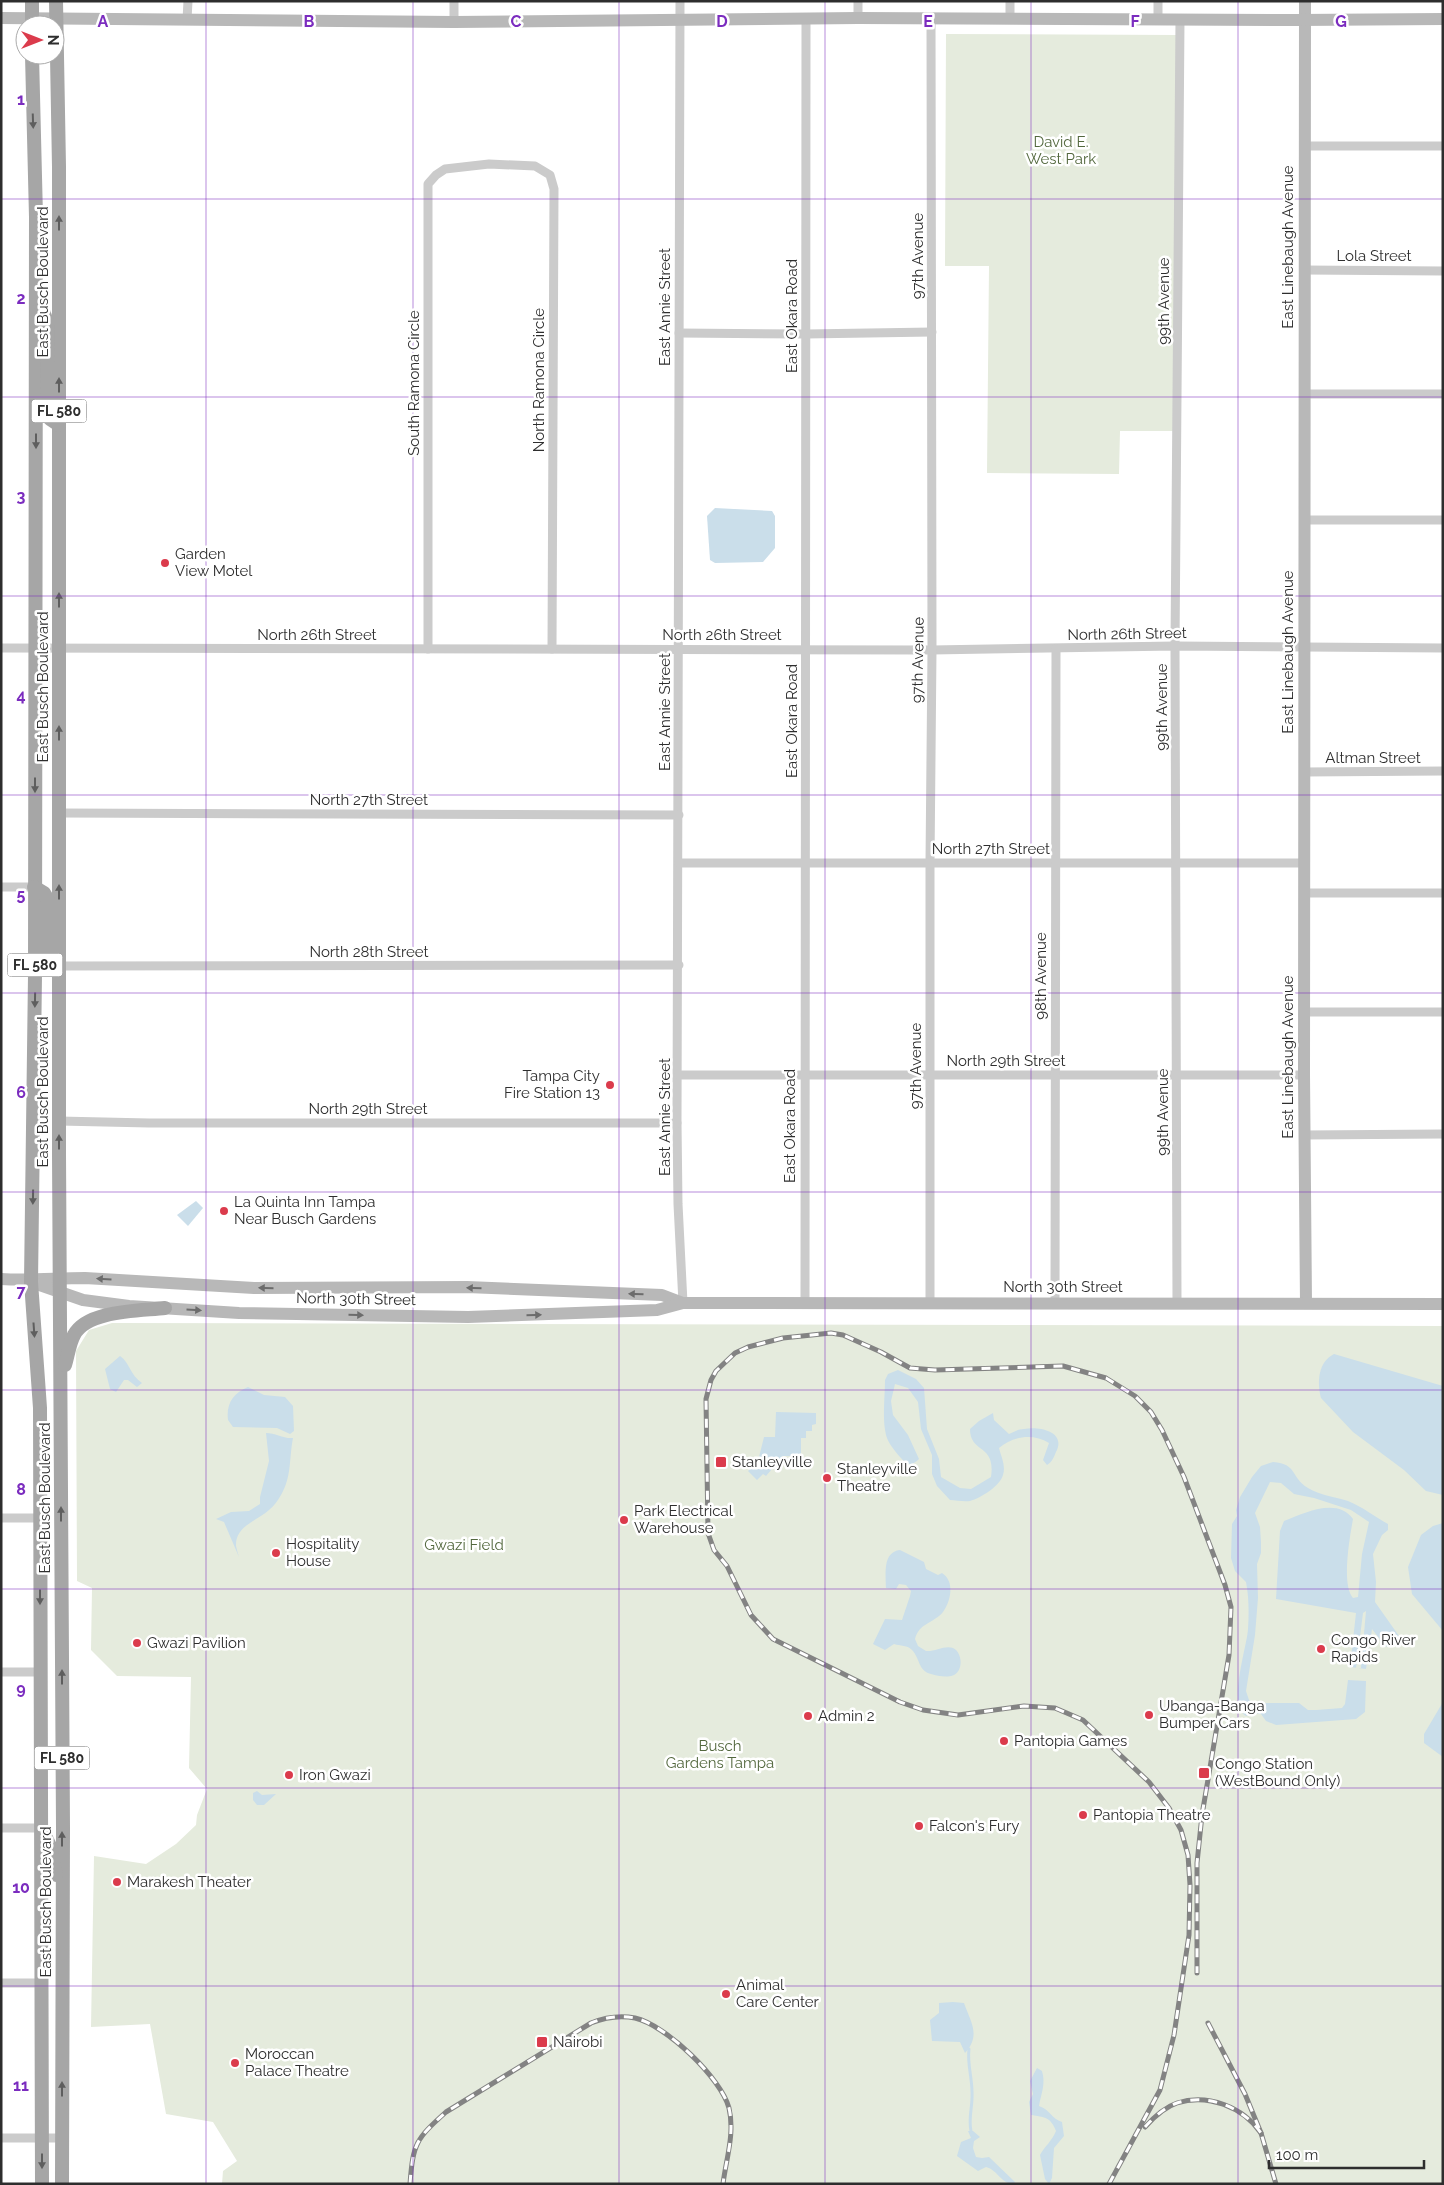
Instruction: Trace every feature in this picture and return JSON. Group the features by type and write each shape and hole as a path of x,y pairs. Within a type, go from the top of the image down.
{"main road":[{"path":"32,1 32,15"},
{"name":"East Busch Boulevard","path":"56,1 56,15"},
{"name":"East Busch Boulevard","path":"32,65 36,290 36,648 35,993 31,1282 40,1408 42,2184"},
{"name":"East Busch Boulevard","path":"57,65 59,167 59,1293 62,1632 62,2184"},
{"path":"36,290 47,322 48,413 50,419 59,425"},
{"path":"34,888 44,893 48,900 48,956 50,962 59,966"},
{"path":"61,1378 74,1334 82,1327 100,1316 165,1308"},
{"path":"40,1518 49,1523 53,1531 62,1632"},
{"path":"42,1828 50,1846 55,1865 62,1936"}],"street":[{"path":"187,20 188,1"},
{"path":"454,1 454,22"},
{"name":"East Annie Street","path":"680,1 677,1123 678,1204 683,1303"},
{"path":"858,1 858,18"},
{"path":"1010,1 1010,18"},
{"path":"1158,1 1158,19"},
{"name":"East Linebaugh Avenue","path":"1305,1 1304,1075 1306,1304"},
{"path":"1,18 15,19"},
{"path":"65,18 454,22 858,18 1443,19"},
{"name":"97th Avenue","path":"930,1303 931,18"},
{"name":"East Okara Road","path":"805,1303 806,19"},
{"name":"99th Avenue","path":"1176,1304 1175,646 1180,20"},
{"path":"1304,146 1443,146"},
{"name":"South Ramona Circle","path":"428,649 428,184 436,175 445,170 489,164"},
{"name":"North Ramona Circle","path":"489,164 535,166 550,175 554,189 552,649"},
{"name":"Lola Street","path":"1304,270 1443,271"},
{"path":"678,333 806,334 932,332"},
{"path":"1304,394 1443,394"},
{"path":"1304,520 1443,520"},
{"name":"North 26th Street","path":"1,648 932,650 1175,646 1443,648"},
{"name":"98th Avenue","path":"1055,1304 1056,649"},
{"name":"Altman Street","path":"1304,772 1443,772"},
{"name":"North 27th Street","path":"59,813 678,815"},
{"name":"North 27th Street","path":"678,863 1304,863"},
{"path":"1,888 34,888"},
{"path":"1304,893 1443,893"},
{"name":"North 28th Street","path":"59,966 678,965"},
{"path":"1304,1012 1443,1012"},
{"name":"North 29th Street","path":"678,1075 1304,1075"},
{"name":"North 29th Street","path":"59,1121 149,1123 677,1123"},
{"path":"1305,1135 1443,1134"},
{"name":"North 30th Street","path":"1,1279 31,1282 59,1278 254,1288 467,1287 662,1295 683,1303"},
{"name":"North 30th Street","path":"31,1282 83,1300 165,1308 239,1313 468,1318 657,1310 683,1303 1443,1304"},
{"path":"1,1518 40,1518"},
{"path":"1,1672 40,1672"},
{"path":"1,1828 42,1828"},
{"path":"1,1983 42,1983"},
{"path":"1,2138 61,2138"}],"green space":[{"name":"David E. West Park","path":"946,34 1177,35 1174,431 1120,431 1119,474 987,473 989,266 945,266"},
{"name":"Busch Gardens Tampa","path":"112,1323 1443,1326 1443,2184 222,2184 223,2171 237,2161 213,2122 166,2114 150,2024 91,2027 94,1856 146,1864 176,1844 196,1825 197,1815 207,1789 189,1768 191,1677 117,1676 91,1650 92,1588 77,1581 76,1351 89,1330"}],"water":[{"path":"715,508 772,511 775,516 775,548 763,562 715,563 710,560 707,516"},
{"path":"196,1201 203,1208 188,1226 177,1215"},
{"path":"1334,1354 1443,1386 1443,1495 1426,1491 1404,1470 1353,1432 1321,1398 1320,1373 1325,1362"},
{"path":"120,1356 142,1383 137,1387 128,1380 124,1380 116,1392 110,1389 105,1369"},
{"path":"898,1370 916,1379 924,1388 927,1429 939,1459 941,1477 960,1488 971,1489 991,1477 992,1466 990,1459 987,1453 974,1442 970,1429 993,1413 994,1420 1009,1434 1030,1428 1049,1431 1058,1439 1053,1459 1047,1465 1043,1460 1049,1443 1043,1440 1023,1437 1010,1441 999,1448 1004,1472 994,1487 970,1501 950,1500 937,1486 932,1474 932,1455 921,1429 918,1402 908,1388 895,1384 891,1401 893,1415 908,1435 919,1459 911,1464 902,1460 887,1438 884,1422 885,1380 888,1374"},
{"path":"248,1387 264,1395 285,1397 293,1406 294,1431 290,1434 277,1428 233,1427 228,1420 229,1404 238,1392"},
{"path":"776,1412 816,1413 816,1424 812,1425 812,1431 806,1431 806,1438 801,1438 801,1456 783,1456 766,1476 763,1474 757,1480 748,1471 758,1461 764,1437 775,1437"},
{"path":"266,1433 293,1438 289,1474 285,1488 274,1505 239,1533 236,1546 239,1557 224,1522 216,1519 231,1512 249,1511 260,1504 269,1461"},
{"path":"1273,1462 1286,1465 1298,1480 1308,1488 1353,1503 1388,1524 1388,1530 1382,1535 1373,1554 1376,1582 1375,1602 1399,1636 1386,1647 1372,1629 1366,1669 1358,1668 1361,1668 1366,1611 1363,1613 1356,1668 1350,1667 1356,1613 1276,1599 1280,1531 1284,1521 1311,1511 1330,1508 1346,1512 1353,1519 1347,1572 1349,1592 1353,1598 1358,1597 1362,1554 1369,1522 1351,1510 1314,1498 1294,1494 1281,1483 1270,1482 1255,1513 1260,1527 1261,1553 1257,1564 1258,1598 1255,1635 1246,1691 1249,1700 1255,1703 1299,1703 1308,1710 1342,1708 1345,1704 1348,1680 1366,1681 1365,1712 1356,1719 1276,1725 1266,1721 1261,1714 1255,1713 1246,1716 1241,1710 1238,1701 1238,1689 1248,1629 1248,1594 1246,1582 1235,1571 1231,1558 1232,1524 1237,1516 1236,1510 1240,1497 1261,1466"},
{"path":"1443,1523 1443,1631 1412,1594 1408,1567 1421,1535 1433,1526"},
{"path":"900,1550 924,1562 926,1569 938,1575 942,1573 949,1581 950,1597 946,1607 939,1616 923,1626 915,1639 918,1646 926,1651 947,1647 956,1650 961,1661 957,1673 954,1675 942,1676 927,1672 921,1667 915,1653 908,1647 894,1644 885,1650 873,1644 885,1619 902,1620 910,1596 911,1591 906,1585 899,1584 896,1589 886,1588 886,1565 888,1559 894,1552"},
{"path":"1443,1702 1443,1757 1424,1743 1424,1734"},
{"path":"257,1791 262,1795 276,1794 264,1805 257,1805 253,1800 253,1793"},
{"path":"939,2003 964,2003 972,2023 973,2040 965,2053 960,2042 932,2041 930,2020 939,2013"},
{"path":"1037,2068 1042,2071 1044,2080 1039,2106 1062,2122 1064,2136 1054,2148 1052,2178 1049,2184 1045,2179 1040,2155 1056,2131 1052,2123 1046,2118 1031,2115 1029,2102 1033,2094 1030,2081"},
{"path":"968,2131 973,2131 980,2137 974,2141 973,2148 976,2157 989,2157 1015,2182 1014,2184 1006,2182 994,2171 986,2167 978,2171 957,2156 961,2142 971,2138"}],"waterway":[{"path":"969,2049 972,2092 971,2131"}],"railway":[{"path":"1109,2184 1160,2090 1174,2035 1189,1935 1190,1885 1188,1855 1181,1830 1169,1808 1149,1782 1083,1720 1055,1708 1024,1706 958,1715 923,1710 900,1702 773,1639 751,1615 727,1566 714,1550 708,1533 706,1399 711,1380 716,1371 735,1353 748,1347 783,1338 831,1333 843,1335 881,1352 910,1368 935,1370 1063,1366 1106,1378 1135,1396 1151,1412 1162,1430 1184,1477 1225,1585 1231,1607 1229,1655 1202,1815 1197,1863 1197,1973"},
{"path":"410,2184 413,2159 418,2143 428,2129 446,2112 591,2023 618,2017 635,2018 662,2031 691,2054 704,2068 724,2096 729,2108 731,2127 723,2184"},
{"path":"1208,2023 1245,2094 1261,2133 1276,2184"},
{"path":"1145,2127 1168,2107 1189,2100 1201,2100 1224,2104 1235,2109 1245,2116 1261,2133"}],"place":[{"name":"Garden View Motel","path":"165,563"},
{"name":"Tampa City Fire Station 13","path":"610,1085"},
{"name":"La Quinta Inn Tampa Near Busch Gardens","path":"224,1211"},
{"name":"Stanleyville","path":"721,1462"},
{"name":"Stanleyville Theatre","path":"827,1478"},
{"name":"Park Electrical Warehouse","path":"624,1520"},
{"name":"Hospitality House","path":"276,1553"},
{"name":"Gwazi Pavilion","path":"137,1643"},
{"name":"Congo River Rapids","path":"1321,1649"},
{"name":"Ubanga-Banga Bumper Cars","path":"1149,1715"},
{"name":"Admin 2","path":"808,1716"},
{"name":"Pantopia Games","path":"1004,1741"},
{"name":"Congo Station (WestBound Only)","path":"1204,1773"},
{"name":"Iron Gwazi","path":"289,1775"},
{"name":"Pantopia Theatre","path":"1083,1815"},
{"name":"Falcon's Fury","path":"919,1826"},
{"name":"Marakesh Theater","path":"117,1882"},
{"name":"Animal Care Center","path":"726,1994"},
{"name":"Nairobi","path":"542,2042"},
{"name":"Moroccan Palace Theatre","path":"235,2063"}],"park label":[{"name":"Gwazi Field","path":"464,1545"}]}
